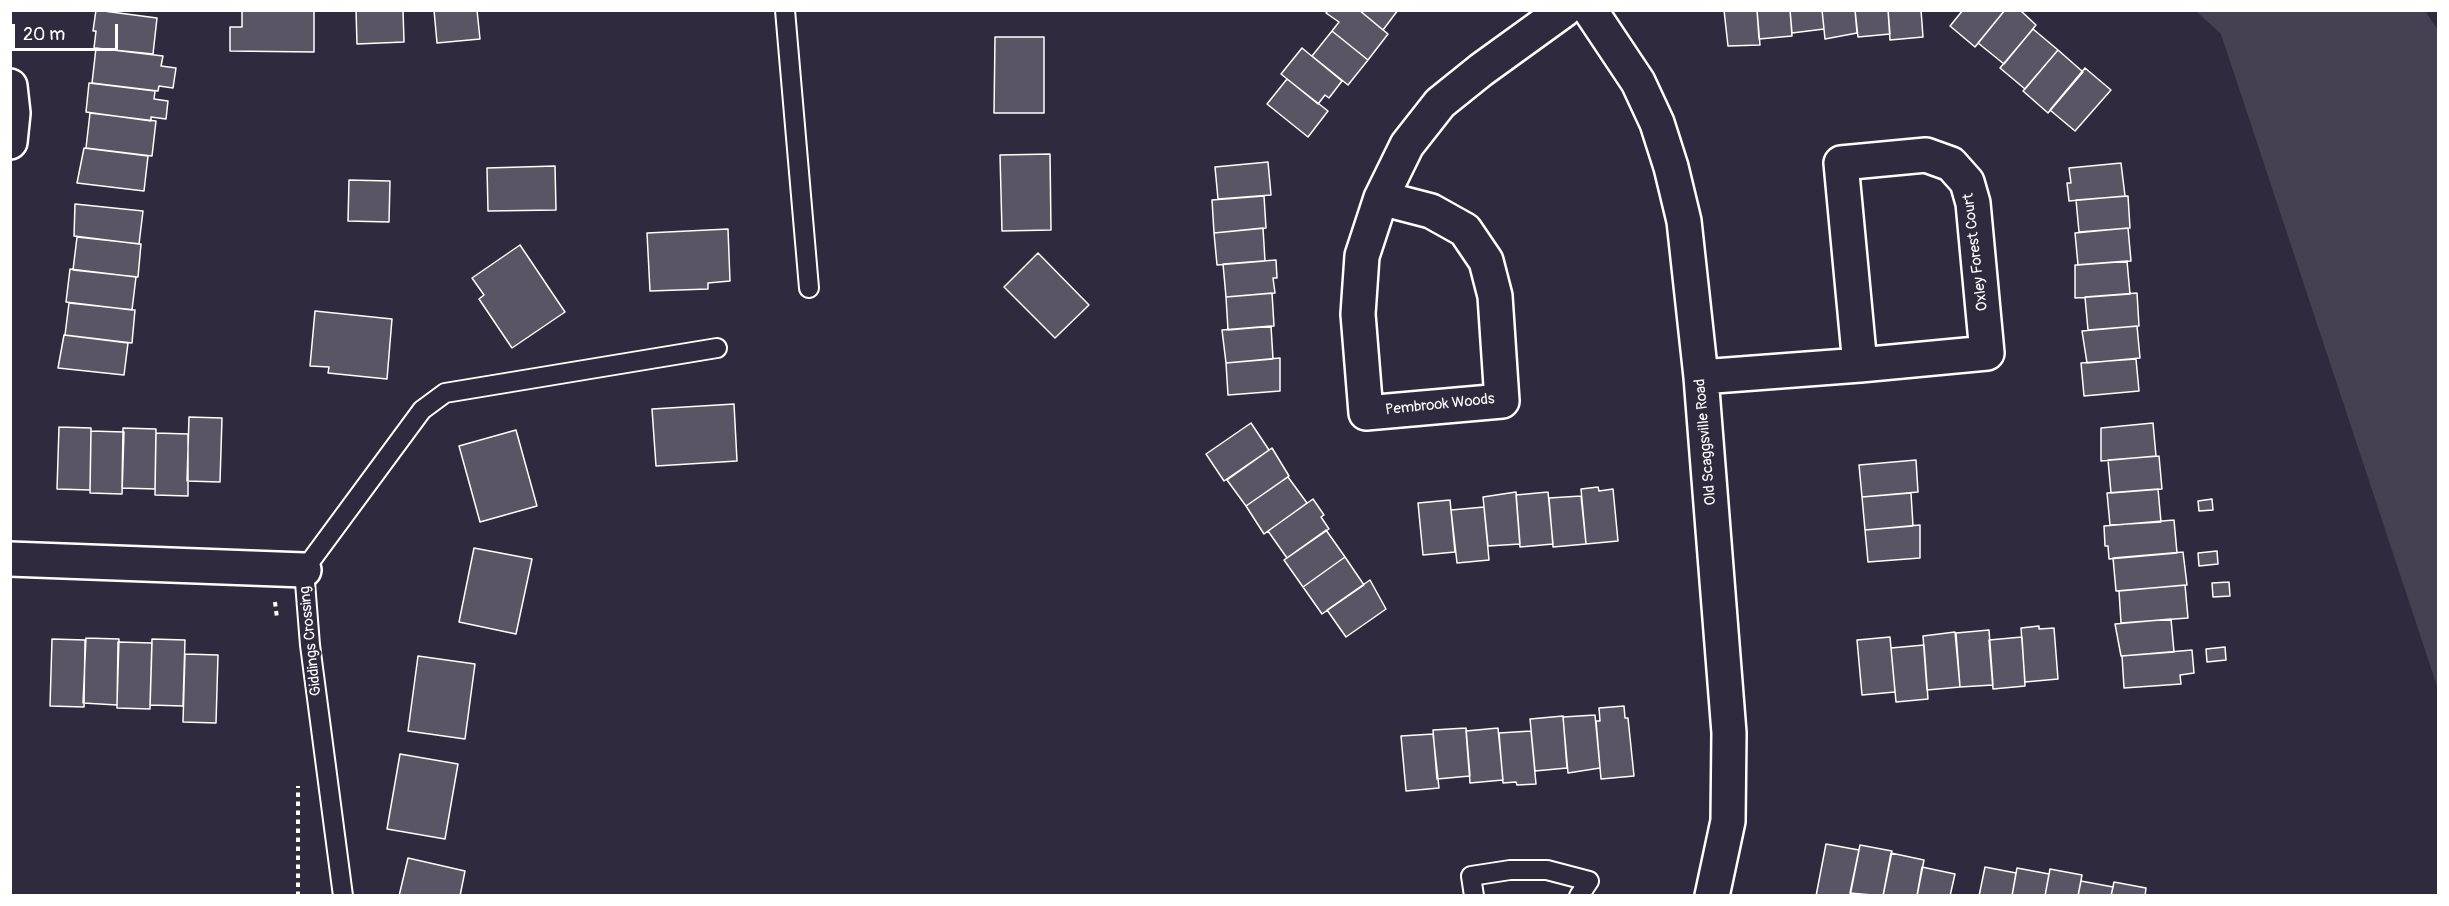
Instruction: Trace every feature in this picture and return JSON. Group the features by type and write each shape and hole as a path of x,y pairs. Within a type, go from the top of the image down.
{"street":[{"name":"Pembrook Woods","path":"1381,198 1431,211 1465,230 1486,261 1495,296 1502,400 1366,413 1359,303 1362,256 1381,198 1407,145 1440,103 1480,70 1564,10"},
{"name":"Old Scaggsville Road","path":"1590,10 1638,82 1657,123 1671,167 1684,221 1701,377 1729,733 1728,821 1712,896"},
{"path":"10,86 13,113 10,142"},
{"name":"Oxley Forest Court","path":"1701,377 1860,364 1987,353 1973,203 1967,182 1951,164 1926,155 1841,163 1860,364"},
{"name":"Giddings Crossing","path":"10,559 304,570"}],"lane":[{"path":"785,10 809,288"},
{"path":"304,570 422,411 445,393 717,348"},
{"name":"Giddings Crossing","path":"304,570 310,645 343,896"},
{"path":"1474,896 1471,876 1510,870 1547,870 1588,881 1579,896"}],"path":[{"path":"271,568 278,623"},
{"path":"297,777 300,800 298,896"}],"shaded area":[{"path":"2196,11 2425,11 2438,30 2438,689 2221,34"}],"building":[{"path":"96,10 157,18 153,54 94,48 96,31 93,31"},
{"path":"242,10 314,10 314,52 230,51 230,27 242,27"},
{"path":"356,10 403,10 404,42 357,44"},
{"path":"434,10 477,10 480,39 437,43"},
{"path":"1328,10 1359,10 1388,34 1368,60 1332,31 1339,22 1326,13"},
{"path":"1359,10 1398,10 1383,30"},
{"path":"1724,10 1757,10 1760,45 1728,46"},
{"path":"1757,10 1790,10 1792,36 1759,39"},
{"path":"1790,10 1822,10 1824,29 1792,33"},
{"path":"1822,10 1855,10 1857,33 1825,39"},
{"path":"1855,10 1888,10 1890,34 1858,37"},
{"path":"1888,10 1921,10 1923,37 1890,40"},
{"path":"1963,10 2005,10 1975,47 1950,26"},
{"path":"2005,10 2020,10 2036,25 2004,64 1978,43"},
{"path":"2033,29 2058,50 2025,89 2000,68"},
{"path":"1332,31 1368,60 1348,85 1312,56"},
{"path":"995,37 1044,37 1044,113 994,113"},
{"path":"96,48 163,56 161,66 176,68 173,88 159,86 158,91 92,83"},
{"path":"1302,48 1342,81 1329,98 1325,95 1318,104 1281,74"},
{"path":"2058,50 2083,72 2048,113 2023,91"},
{"path":"2085,68 2111,90 2075,131 2050,110"},
{"path":"1287,79 1328,111 1308,137 1267,104"},
{"path":"89,83 155,91 154,99 168,101 166,119 151,117 151,121 86,112"},
{"path":"90,113 156,121 152,156 86,148"},
{"path":"84,148 148,156 144,191 77,183"},
{"path":"1050,154 1051,230 1002,231 1000,155"},
{"path":"1268,162 1271,195 1218,199 1215,167"},
{"path":"2121,163 2125,196 2069,201 2067,183 2071,183 2069,168"},
{"path":"555,166 556,210 488,211 487,168"},
{"path":"349,180 390,181 389,222 348,221"},
{"path":"1264,196 1266,228 1214,233 1212,200"},
{"path":"2128,196 2130,228 2079,232 2076,200"},
{"path":"75,204 143,211 139,244 74,236"},
{"path":"1263,228 1265,261 1217,265 1214,233"},
{"path":"2128,228 2131,261 2078,265 2075,233"},
{"path":"728,229 730,281 708,283 708,289 650,291 647,233"},
{"path":"77,237 141,244 138,277 73,270"},
{"path":"520,245 565,312 512,348 479,299 484,295 472,278"},
{"path":"1038,253 1089,305 1055,338 1004,287"},
{"path":"1276,260 1277,278 1273,278 1275,293 1226,297 1223,264"},
{"path":"2127,261 2130,294 2075,298 2075,265"},
{"path":"70,269 136,277 132,310 66,302"},
{"path":"1272,293 1274,326 1228,330 1226,297"},
{"path":"2137,293 2139,326 2088,330 2085,297"},
{"path":"69,303 135,310 132,343 65,335"},
{"path":"315,311 392,319 387,379 328,373 329,367 310,366"},
{"path":"1271,326 1273,359 1226,363 1222,330"},
{"path":"2137,326 2140,358 2087,363 2082,331"},
{"path":"64,335 128,343 124,375 58,368"},
{"path":"1280,358 1280,391 1228,395 1226,363"},
{"path":"2136,359 2139,391 2084,396 2081,363"},
{"path":"734,404 737,461 656,466 652,409"},
{"path":"189,417 222,418 220,482 187,481"},
{"path":"1251,423 1269,450 1224,481 1206,454"},
{"path":"2153,423 2156,456 2101,461 2101,428"},
{"path":"59,427 91,428 90,490 57,489"},
{"path":"123,428 156,429 155,489 122,488"},
{"path":"516,430 537,506 480,522 459,446"},
{"path":"91,431 124,432 122,494 90,493"},
{"path":"156,433 188,434 188,496 155,495"},
{"path":"1272,448 1289,476 1246,506 1227,480"},
{"path":"2159,456 2162,489 2111,493 2108,460"},
{"path":"1916,460 1918,492 1862,497 1859,465"},
{"path":"1288,477 1307,503 1264,534 1246,506"},
{"path":"1598,487 1599,491 1613,489 1618,541 1586,544 1581,489"},
{"path":"2158,489 2161,522 2110,525 2107,493"},
{"path":"1516,492 1520,544 1488,546 1483,497"},
{"path":"1548,492 1553,544 1520,547 1516,495"},
{"path":"1911,493 1913,526 1865,530 1862,497"},
{"path":"1581,496 1586,544 1553,547 1549,498"},
{"path":"1313,499 1324,515 1321,517 1329,529 1287,558 1268,531"},
{"path":"2212,499 2213,510 2199,511 2198,501"},
{"path":"1450,500 1455,552 1423,555 1418,503"},
{"path":"1484,507 1489,560 1457,563 1451,510"},
{"path":"2174,520 2177,553 2109,559 2108,546 2105,546 2104,526"},
{"path":"1920,525 1920,558 1868,562 1865,530"},
{"path":"1326,530 1345,557 1303,587 1284,560"},
{"path":"474,548 532,559 516,634 459,622"},
{"path":"2217,551 2218,564 2199,566 2198,553"},
{"path":"2183,552 2187,585 2116,591 2113,558"},
{"path":"1345,557 1364,585 1322,614 1303,587"},
{"path":"1370,580 1386,609 1346,637 1327,610"},
{"path":"2229,582 2230,596 2213,597 2212,583"},
{"path":"2185,585 2188,618 2121,623 2119,591"},
{"path":"2171,619 2174,652 2121,656 2115,624"},
{"path":"2039,626 2039,629 2054,628 2058,679 2025,682 2021,628"},
{"path":"1989,630 1993,685 1960,687 1956,633"},
{"path":"1955,632 1960,687 1927,690 1923,636"},
{"path":"1890,637 1895,692 1862,695 1857,640"},
{"path":"2022,637 2025,686 1993,689 1989,640"},
{"path":"86,638 119,639 117,705 83,703"},
{"path":"52,639 85,640 84,707 50,706"},
{"path":"152,639 185,640 183,706 150,705"},
{"path":"118,642 152,643 150,709 117,708"},
{"path":"1924,645 1928,699 1896,702 1891,648"},
{"path":"2225,647 2226,660 2207,662 2206,649"},
{"path":"2192,650 2194,673 2180,675 2181,684 2124,688 2122,656"},
{"path":"185,654 218,655 216,723 183,722"},
{"path":"418,656 475,664 465,739 408,731"},
{"path":"1624,706 1625,718 1628,718 1634,776 1601,779 1596,721 1600,721 1599,708"},
{"path":"1595,715 1600,768 1568,773 1563,717"},
{"path":"1563,716 1567,768 1535,771 1530,719"},
{"path":"1466,728 1470,776 1437,779 1433,730"},
{"path":"1498,728 1503,780 1470,783 1466,731"},
{"path":"1531,731 1536,784 1503,783 1499,733"},
{"path":"1433,734 1439,788 1406,791 1401,736"},
{"path":"400,754 458,764 445,839 387,829"},
{"path":"1826,844 1859,850 1850,896 1816,896"},
{"path":"1860,845 1892,851 1883,896 1850,893"},
{"path":"1891,853 1924,860 1917,896 1883,896"},
{"path":"408,858 465,871 460,896 399,896"},
{"path":"1922,867 1955,874 1950,896 1917,896"},
{"path":"1985,867 2016,873 2012,896 1979,896"},
{"path":"2017,868 2049,874 2045,896 2012,896"},
{"path":"2050,869 2082,875 2078,896 2045,896"},
{"path":"2081,881 2113,887 2111,896 2078,896"},
{"path":"2114,882 2146,888 2145,896 2111,896"}]}
